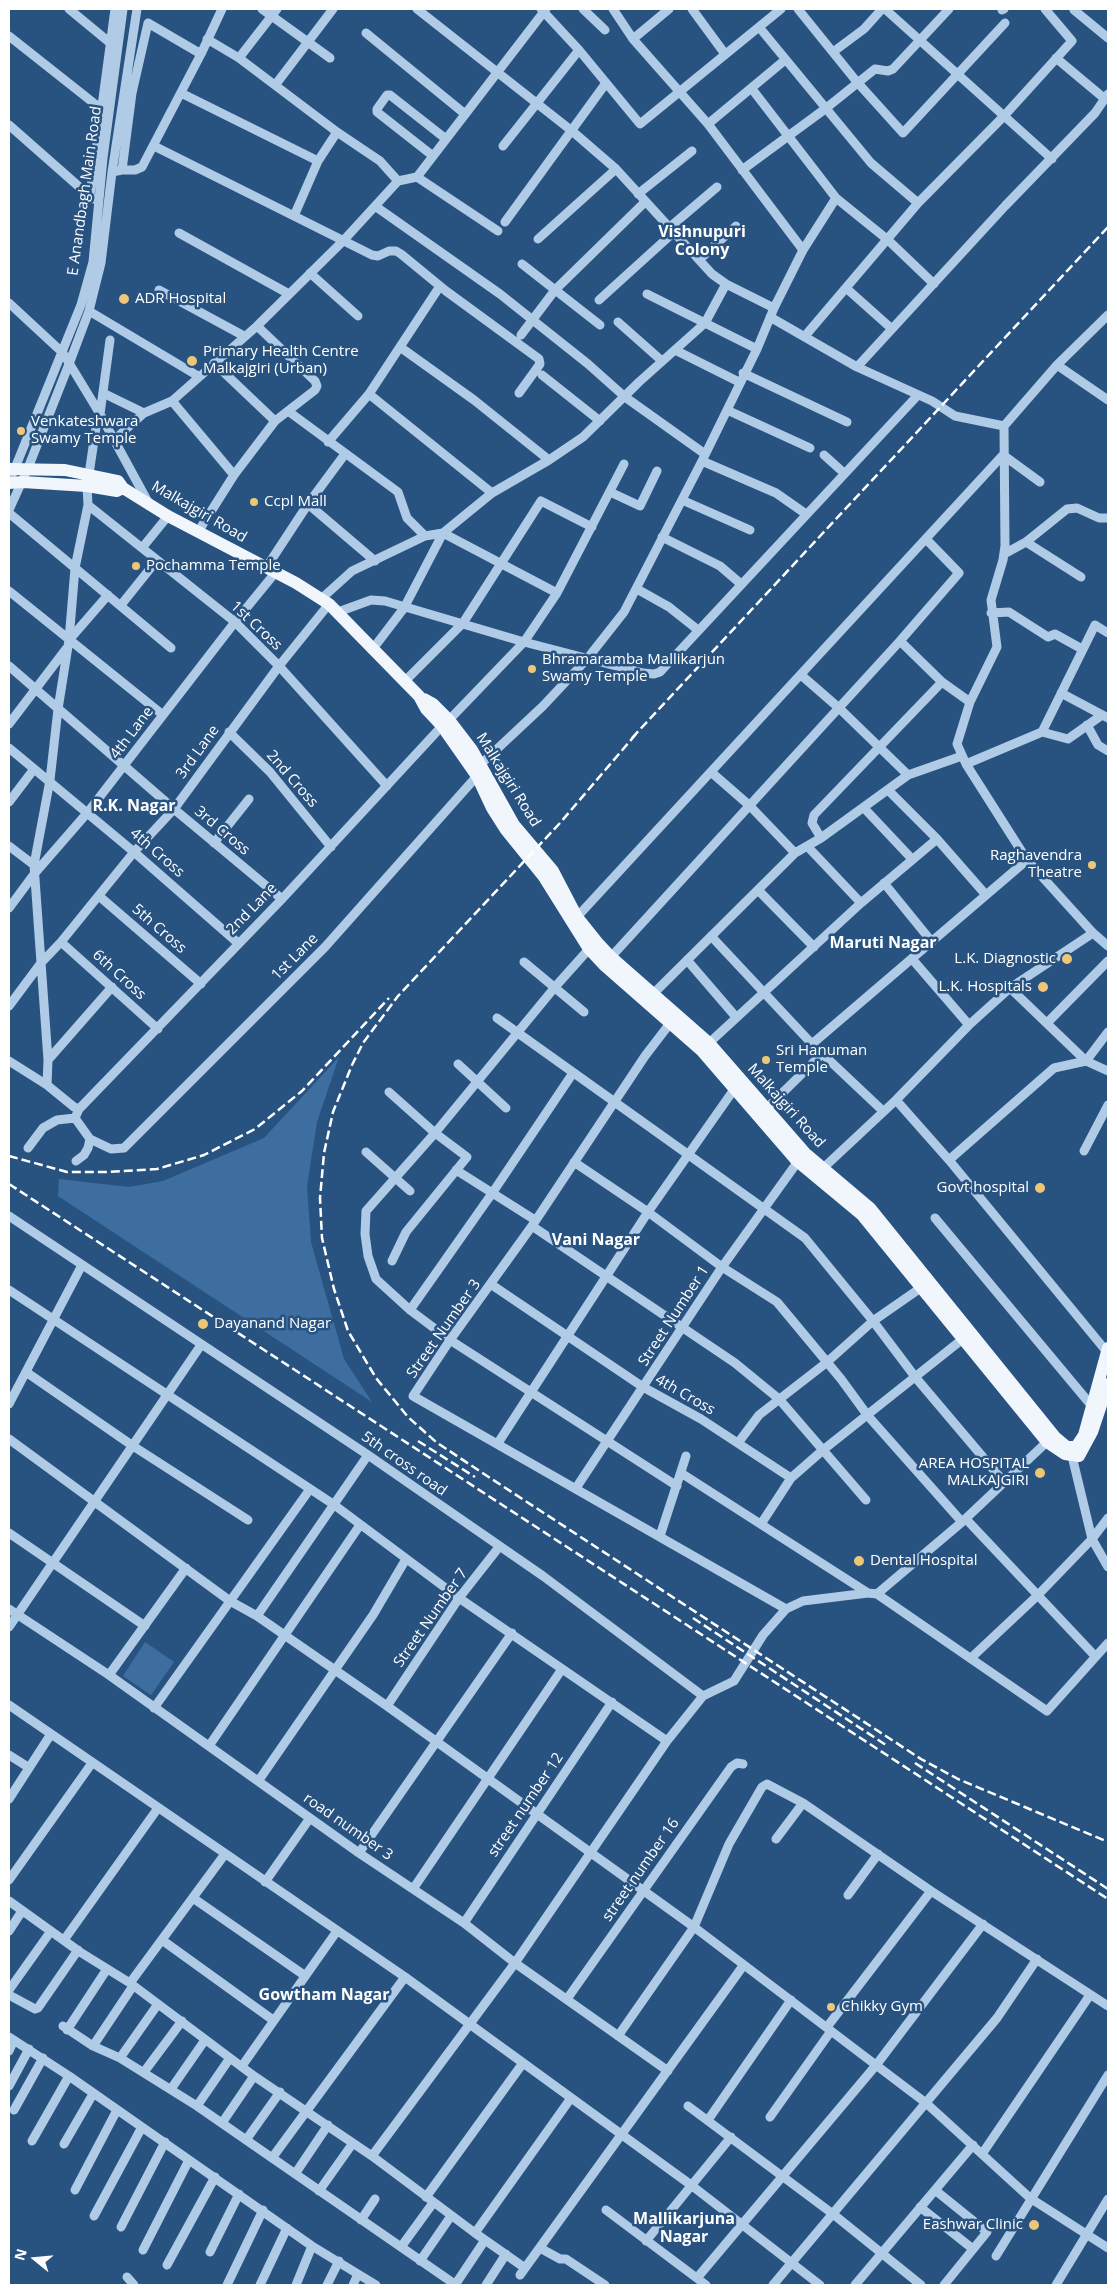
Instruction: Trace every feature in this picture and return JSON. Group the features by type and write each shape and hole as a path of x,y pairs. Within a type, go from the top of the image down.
{"main road":[{"name":"Malkajgiri Road","path":"12,469 65,470 88,480"},
{"name":"Malkajgiri Road","path":"9,482 118,481 123,488 168,516 296,583 329,605 419,696 426,709 445,723 481,764 514,825 553,871 577,917 611,957 709,1043 766,1110 801,1157"},
{"name":"Malkajgiri Road","path":"445,723 477,776 492,808 506,830 544,877 589,949 604,965 702,1051 801,1157 870,1208 945,1307 1051,1439"},
{"name":"Malkajgiri Road","path":"819,1172 862,1215 922,1287 945,1307 964,1338 1051,1439 1071,1452"},
{"path":"1108,1350 1080,1443 1071,1452 1079,1456 1083,1452 1108,1384"}],"street":[{"path":"69,9 109,42"},
{"path":"90,195 96,159 100,108 115,9"},
{"name":"E Anandbagh Main Road","path":"9,482 12,469 63,353 81,305 93,262 98,207 123,9"},
{"name":"E Anandbagh Main Road","path":"9,511 69,364 88,310 101,263 112,172 137,9"},
{"path":"112,172 139,169 154,146 222,9"},
{"path":"262,9 274,13 308,44 330,58"},
{"path":"276,84 333,9"},
{"path":"417,9 616,169 712,274 726,284 774,308"},
{"path":"114,440 144,413 172,401 198,376 257,326 344,241 398,181 417,177 544,9 640,124 781,9"},
{"path":"583,9 604,30"},
{"path":"613,9 633,39 708,124 803,250"},
{"path":"633,39 669,9"},
{"path":"692,9 725,54"},
{"path":"798,9 857,82 903,133 959,75 1005,23"},
{"path":"833,52 864,29 883,9 1052,159"},
{"path":"742,170 825,109 875,69 888,71 893,69 949,9"},
{"path":"805,336 918,203 1004,116 1072,41 1045,9"},
{"path":"1074,10 1108,38"},
{"path":"239,58 274,13"},
{"path":"122,170 132,92 148,23 201,54"},
{"path":"759,26 871,163 918,203"},
{"path":"366,33 465,114"},
{"path":"9,36 100,108"},
{"path":"207,39 239,58 276,84 337,132 380,161 398,181"},
{"path":"503,146 579,50"},
{"path":"857,367 1005,206 1052,159 1106,97 1056,58"},
{"path":"708,124 785,60"},
{"path":"505,222 606,83"},
{"path":"752,89 836,198 888,240 934,284"},
{"path":"181,93 318,161"},
{"path":"433,156 377,112 377,108 387,95 390,95 446,139"},
{"path":"9,124 90,195 98,207"},
{"path":"294,216 318,161 337,132"},
{"path":"154,146 372,255 378,256 388,251 396,251 539,360 540,364 519,393"},
{"path":"638,194 692,151"},
{"path":"538,239 616,169"},
{"path":"417,177 498,231"},
{"path":"599,300 717,188"},
{"path":"481,764 543,706 615,626 637,589 727,410 803,250 836,198"},
{"path":"521,335 555,290 645,202"},
{"path":"375,206 500,294 588,364 625,397 703,457 776,493 806,514"},
{"path":"699,260 736,226"},
{"path":"179,233 289,294"},
{"path":"522,264 600,325"},
{"path":"310,273 358,316"},
{"path":"372,650 404,608 444,533 492,493 549,460 583,437 662,361 705,323 726,284"},
{"path":"328,442 369,394 440,286"},
{"path":"846,288 892,329"},
{"path":"159,290 244,336"},
{"path":"647,294 757,349"},
{"path":"9,303 63,353 100,414 148,502"},
{"path":"88,310 198,376"},
{"path":"1108,315 1057,365 1004,426 1004,554 992,592 991,613 997,647 970,702 957,744 964,760 1027,860 1093,933 1108,946"},
{"path":"770,318 857,367 918,395 956,416 1004,426"},
{"path":"618,322 662,361"},
{"path":"198,532 234,475 275,421 315,390 317,386 316,381 257,326"},
{"path":"47,1085 48,1060 35,869 50,780 68,644 75,568 88,506 88,480 96,427 100,414 110,340"},
{"path":"400,347 474,400 549,460"},
{"path":"675,350 847,422"},
{"path":"214,363 275,421"},
{"path":"1057,365 1108,400"},
{"path":"542,375 600,421"},
{"path":"103,393 144,413"},
{"path":"369,394 492,493"},
{"path":"329,605 378,600 463,622 524,642 587,659 654,674 660,672 918,395"},
{"path":"172,401 234,475"},
{"path":"727,410 810,448"},
{"path":"288,411 398,492 406,518 425,536"},
{"name":"4th Lane","path":"9,908 35,869 88,812 234,622 270,570 308,504 345,454"},
{"path":"824,455 844,473"},
{"path":"1003,455 1040,482"},
{"path":"577,917 1003,455"},
{"name":"2nd Lane","path":"75,1118 80,1109 282,899 445,723 524,642 557,593 624,464"},
{"path":"610,492 640,506 657,471"},
{"path":"682,500 750,530"},
{"path":"404,682 463,622 541,501 592,527"},
{"path":"308,504 375,561"},
{"name":"1st Cross","path":"88,506 234,622 279,666 387,786"},
{"path":"1004,554 1026,542 1067,509 1077,508 1100,518 1108,518"},
{"path":"9,511 171,648"},
{"path":"142,548 168,516"},
{"path":"444,533 502,562 557,593"},
{"name":"3rd Lane","path":"9,1006 12,995 61,942 134,852 174,809 229,732 279,666 329,605 352,571 425,536 444,533"},
{"path":"662,537 720,566 741,584"},
{"path":"611,957 900,641 959,573 926,539"},
{"path":"1026,542 1081,577"},
{"path":"121,606 156,560"},
{"path":"637,589 669,607 698,630"},
{"path":"9,591 68,644 162,716"},
{"path":"9,724 68,644 108,594"},
{"path":"991,613 1009,612 1048,637 1055,634 1082,649"},
{"path":"1042,732 1095,625 1108,633"},
{"path":"900,641 942,682 970,702"},
{"name":"3rd Cross","path":"9,666 174,809 282,899"},
{"path":"801,675 839,708 908,775"},
{"path":"821,838 812,823 814,815 942,682"},
{"path":"1061,693 1105,717"},
{"path":"653,994 795,853 808,847 908,775 964,760 1042,732 1068,739 1087,725 1105,717"},
{"path":"1087,725 1098,745 1108,751"},
{"name":"2nd Cross","path":"229,732 270,772 330,847"},
{"name":"4th Cross","path":"9,748 88,812 238,944"},
{"path":"9,802 34,769"},
{"path":"712,772 750,806 795,853"},
{"name":"1st Lane","path":"90,1139 111,1149 124,1148 325,947 477,776"},
{"path":"889,790 937,839 986,895"},
{"path":"214,843 249,799"},
{"path":"864,808 912,859"},
{"path":"709,1043 884,883 937,839"},
{"path":"9,846 35,869"},
{"path":"808,847 862,903"},
{"path":"812,1044 913,960 1027,860"},
{"path":"884,883 932,942"},
{"path":"758,890 814,947"},
{"name":"5th Cross","path":"99,896 201,984"},
{"path":"819,1172 896,1100 969,1025 1010,988 1093,933"},
{"path":"711,936 812,1044 883,1111"},
{"name":"6th Cross","path":"61,942 158,1029"},
{"path":"589,949 555,987 435,1133 366,1211 365,1234 368,1256 376,1279 410,1310 450,1340 677,1486"},
{"path":"687,960 736,1017"},
{"path":"913,960 969,1025"},
{"path":"1047,1023 1108,961"},
{"path":"524,962 584,1012"},
{"path":"48,1060 112,987"},
{"path":"1010,988 1086,1060 1108,1071"},
{"path":"497,1018 805,1238 874,1322 916,1378 1004,1482"},
{"name":"Street Number 3","path":"671,1022 613,1102 534,1223 492,1285 450,1340 414,1396 786,1609"},
{"path":"949,1160 1054,1068 1086,1060 1108,1032"},
{"path":"766,1110 823,1053"},
{"path":"9,1061 47,1085 74,1108 80,1109"},
{"path":"458,1064 506,1108"},
{"path":"410,1310 493,1192 573,1073"},
{"path":"498,1443 648,1212 735,1088"},
{"path":"389,1092 435,1133 467,1157 406,1232 392,1260"},
{"path":"896,1100 949,1160 1108,1350"},
{"path":"1084,1150 1108,1105"},
{"path":"28,1148 43,1128 57,1120 75,1118 90,1139 84,1155 76,1161"},
{"path":"366,1152 410,1191"},
{"name":"Street Number 1","path":"576,1488 722,1267 801,1157"},
{"path":"574,1162 648,1212 722,1267 776,1302 868,1416 964,1520 1095,1656"},
{"path":"456,1170 493,1192 606,1276 735,1363 779,1398 866,1500"},
{"name":"5th cross road","path":"9,1216 368,1455 542,1576 703,1696"},
{"path":"935,1218 1091,1405"},
{"path":"9,1404 82,1265"},
{"name":"4th Cross","path":"492,1285 567,1338 643,1387 738,1443 791,1478"},
{"path":"738,1443 759,1415 779,1398 826,1363 874,1322 922,1287"},
{"path":"10,1293 55,1319 166,1395 333,1504 459,1598 668,1741"},
{"path":"761,1524 791,1478 823,1450 964,1338"},
{"path":"9,1627 201,1345"},
{"path":"26,1372 133,1446 248,1520"},
{"path":"9,1439 230,1600 257,1616 388,1706 644,1890 926,2103 1030,2198 1108,2248"},
{"path":"372,2156 515,1963 668,1741 703,1696 734,1681 762,1635 786,1609 803,1601 873,1593 964,1520 1051,1439"},
{"path":"1071,1452 1092,1540 1108,1566"},
{"path":"257,1616 368,1455"},
{"path":"660,1536 686,1456"},
{"path":"681,1473 873,1593 1047,1711 1108,1643"},
{"path":"154,1708 310,1489"},
{"path":"971,1658 1037,1596 1092,1540 1108,1518"},
{"path":"209,1746 360,1525"},
{"path":"9,1533 145,1626"},
{"name":"Street Number 7","path":"388,1706 459,1598 499,1547"},
{"path":"259,1780 336,1670 406,1559"},
{"path":"109,1675 186,1568"},
{"name":"road number 3","path":"9,1609 109,1675 259,1780 359,1854 464,1923 515,1963 668,2071"},
{"path":"359,1854 512,1634"},
{"path":"413,1889 562,1670"},
{"name":"street number 12","path":"464,1923 612,1702"},
{"path":"9,1705 404,1977 691,2185 820,2285"},
{"path":"10,1796 51,1734"},
{"path":"9,1755 28,1767"},
{"path":"9,1880 92,1763"},
{"name":"street number 16","path":"567,1999 731,1767 743,1764"},
{"path":"618,2036 694,1927 729,1844 762,1787 769,1784 803,1803 932,1891 1108,2006"},
{"path":"776,1839 803,1803"},
{"path":"64,1940 158,1808"},
{"path":"266,1882 310,1818"},
{"path":"92,2046 162,1940 225,1854"},
{"path":"848,1895 878,1854"},
{"path":"770,2117 829,2029 932,1891"},
{"path":"193,1898 304,1975"},
{"path":"9,1901 182,2021 254,2076 372,2156 474,2233 506,2254 523,2272 743,1966"},
{"path":"9,1931 22,1911"},
{"path":"697,2278 876,2064 983,1924"},
{"path":"9,1990 50,1931"},
{"path":"242,2066 304,1975 337,1931"},
{"path":"162,1940 273,2020"},
{"path":"9,1995 35,2009 38,2008 78,1950"},
{"path":"773,2285 997,2018 1037,1959"},
{"path":"107,1969 65,2028 92,2046 120,2058 144,2072 197,2106 456,2285 485,2240"},
{"path":"272,2158 404,1977"},
{"path":"982,2154 1090,1995"},
{"path":"708,2120 791,2000"},
{"path":"120,2058 158,2004"},
{"path":"144,2072 182,2021"},
{"path":"9,2051 12,2039 29,2049 263,2210 312,2246 376,2285"},
{"path":"170,2089 205,2040"},
{"path":"9,2086 29,2049"},
{"path":"14,2110 43,2058"},
{"path":"197,2106 230,2058"},
{"path":"401,2247 430,2200 523,2063"},
{"path":"996,2256 1030,2198 1108,2075"},
{"path":"32,2141 69,2076"},
{"path":"222,2123 254,2076"},
{"path":"246,2140 280,2092"},
{"path":"64,2144 93,2094"},
{"path":"474,2233 571,2098"},
{"path":"688,2106 833,2214 921,2285"},
{"path":"75,2190 118,2110"},
{"path":"295,2174 328,2125"},
{"path":"94,2216 142,2126"},
{"path":"646,2240 731,2137"},
{"path":"121,2227 165,2142"},
{"path":"319,2191 353,2143"},
{"path":"855,2285 973,2145"},
{"path":"143,2250 189,2160"},
{"path":"167,2265 215,2177"},
{"path":"935,2190 987,2232 944,2285"},
{"path":"210,2252 239,2194"},
{"path":"361,2220 375,2199"},
{"path":"1056,2285 1108,2199"},
{"path":"920,2207 973,2249"},
{"path":"227,2285 263,2210"},
{"path":"606,2210 706,2285"},
{"path":"420,2261 451,2216"},
{"path":"260,2285 287,2228"},
{"path":"296,2285 312,2246"},
{"path":"540,2248 560,2259 566,2260 604,2285"},
{"path":"486,2285 506,2254"},
{"path":"327,2285 339,2261"},
{"path":"353,2285 358,2274"},
{"path":"126,2277 134,2285"}],"shaded area":[{"path":"339,1057 317,1122 307,1186 311,1242 344,1359 372,1402 58,1196 59,1179 129,1187 163,1181 264,1138"},
{"path":"145,1642 174,1662 151,1695 123,1676"}],"railway":[{"path":"632,738 1108,227"},
{"path":"636,734 560,823 398,996 363,1043 352,1065 333,1112 324,1153 320,1198 322,1238 334,1289 348,1331 376,1378 408,1417 436,1442 921,1759 958,1779 1108,1842"},
{"path":"9,1156 67,1172 107,1172 157,1169 204,1155 255,1129 302,1091 389,998"},
{"path":"9,1184 1108,1899"},
{"path":"418,1441 475,1477"},
{"path":"693,1618 886,1745"},
{"path":"915,1763 1108,1889"}],"place":[{"name":"ADR Hospital","path":"124,299"},
{"name":"Primary Health Centre Malkajgiri (Urban)","path":"192,361"},
{"name":"Venkateshwara Swamy Temple","path":"21,431"},
{"name":"Ccpl Mall","path":"254,502"},
{"name":"Pochamma Temple","path":"136,566"},
{"name":"Bhramaramba Mallikarjun Swamy Temple","path":"532,669"},
{"name":"Raghavendra Theatre","path":"1092,865"},
{"name":"L.K. Diagnostic","path":"1067,959"},
{"name":"L.K. Hospitals","path":"1043,987"},
{"name":"Sri Hanuman Temple","path":"766,1060"},
{"name":"Govt hospital","path":"1040,1188"},
{"name":"Dayanand Nagar","path":"203,1324"},
{"name":"AREA HOSPITAL MALKAJGIRI","path":"1040,1473"},
{"name":"Dental Hospital","path":"859,1561"},
{"name":"Chikky Gym","path":"831,2007"},
{"name":"Eashwar Clinic","path":"1034,2225"}],"district":[{"name":"Vishnupuri Colony","path":"702,241"},
{"name":"R.K. Nagar","path":"134,806"},
{"name":"Maruti Nagar","path":"883,943"},
{"name":"Vani Nagar","path":"596,1240"},
{"name":"Gowtham Nagar","path":"324,1995"},
{"name":"Mallikarjuna Nagar","path":"684,2228"}]}
